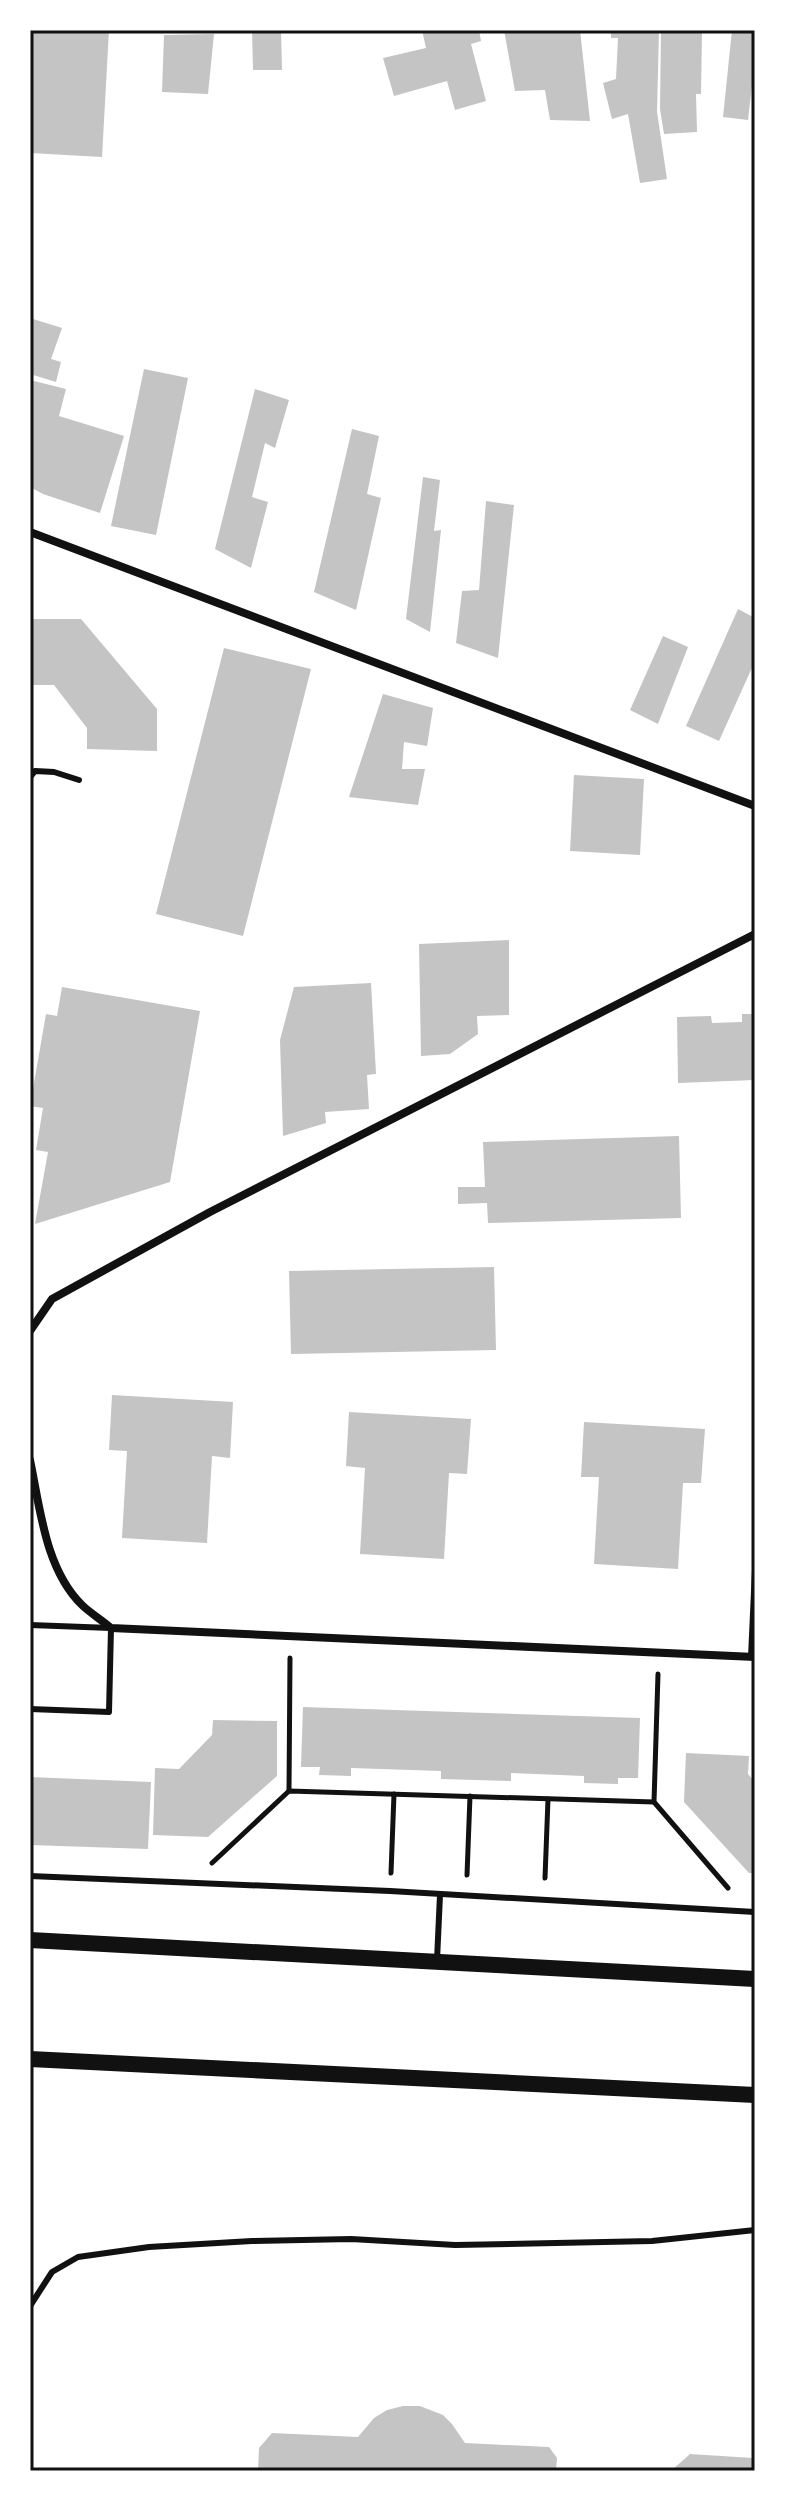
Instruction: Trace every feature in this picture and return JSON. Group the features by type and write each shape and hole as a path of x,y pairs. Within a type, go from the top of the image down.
{"main road":[{"path":"30,1940 755,1979"},
{"path":"30,2059 755,2095"}],"street":[{"path":"30,532 755,806"},
{"path":"30,1331 52,1299 210,1212 755,934"},
{"path":"30,1460 56,1563 69,1589 82,1605 111,1628 753,1657"}],"lane":[{"path":"30,777 35,771 54,772 79,780"},
{"path":"753,1657 755,1570"},
{"path":"30,1625 111,1628 109,1712 30,1709"},
{"path":"30,1876 390,1891 752,1912"},
{"path":"437,1960 440,1895"},
{"path":"30,2306 52,2272 78,2257 149,2247 351,2239 455,2245 652,2241 755,2230"}],"path":[{"path":"289,1791 291,1637"},
{"path":"658,1653 654,1802 752,1912"},
{"path":"191,1882 289,1791 654,1802"},
{"path":"390,1891 394,1794"},
{"path":"466,1897 470,1796"},
{"path":"544,1901 548,1799"}],"building":[{"path":"30,30 109,30 102,157 30,153"},
{"path":"252,30 281,30 282,70 253,70"},
{"path":"422,30 479,30 481,41 471,44 486,101 455,110 447,81 394,96 383,58 426,48"},
{"path":"504,30 580,30 590,121 550,120 545,90 515,91"},
{"path":"611,30 659,30 657,112 667,179 640,183 628,114 612,119 603,83 616,79 618,38 611,38"},
{"path":"661,30 702,30 701,94 696,94 697,132 664,134 660,109"},
{"path":"732,30 755,30 748,120 723,117"},
{"path":"214,34 208,94 162,92 164,35"},
{"path":"30,318 62,328 51,359 61,362 56,382 30,374"},
{"path":"144,369 188,378 156,535 111,526"},
{"path":"30,380 66,389 59,416 124,436 100,513 30,487"},
{"path":"255,389 289,400 275,448 265,443 252,497 268,502 251,568 215,549"},
{"path":"352,429 379,436 367,494 381,498 356,610 314,592"},
{"path":"423,477 440,480 434,531 441,530 430,632 406,619"},
{"path":"486,501 514,505 498,658 456,643 462,591 479,590"},
{"path":"738,609 755,618 755,661 719,741 686,726"},
{"path":"30,619 81,619 157,709 157,751 87,749 87,728 54,685 30,685"},
{"path":"663,636 688,647 658,724 630,710"},
{"path":"224,648 311,669 243,936 156,914"},
{"path":"383,694 433,708 427,746 404,742 402,769 425,769 418,805 349,797"},
{"path":"574,775 644,779 640,855 570,851"},
{"path":"509,940 509,1015 477,1016 478,1034 450,1054 421,1056 419,944"},
{"path":"371,983 376,1074 367,1075 369,1109 325,1112 326,1123 283,1136 280,1040 294,987"},
{"path":"62,987 200,1011 170,1182 35,1224 48,1152 36,1150 43,1108 30,1106 46,1014 57,1016"},
{"path":"742,1014 755,1014 755,1080 678,1083 677,1017 711,1016 712,1023 742,1022"},
{"path":"679,1136 681,1218 488,1223 487,1203 458,1204 458,1187 485,1187 483,1142"},
{"path":"494,1267 496,1350 291,1354 289,1271"},
{"path":"112,1395 233,1402 230,1458 212,1456 207,1543 122,1538 127,1451 109,1450"},
{"path":"349,1412 471,1419 467,1474 449,1473 444,1559 360,1554 365,1468 346,1466"},
{"path":"584,1422 705,1429 701,1483 683,1483 678,1569 594,1564 599,1477 581,1477"},
{"path":"303,1707 640,1718 638,1778 618,1778 618,1784 584,1783 584,1776 511,1773 511,1781 441,1779 441,1771 351,1768 351,1776 319,1775 320,1767 301,1767"},
{"path":"213,1720 277,1721 277,1776 208,1837 153,1835 155,1768 179,1769 212,1735"},
{"path":"686,1753 749,1756 748,1774 755,1782 755,1873 749,1873 684,1802"},
{"path":"30,1777 151,1782 148,1849 30,1845"},
{"path":"420,2406 443,2415 465,2443 549,2447 557,2458 556,2471 258,2471 259,2448 272,2433 358,2437 374,2418 387,2410"},
{"path":"690,2454 753,2458 755,2471 671,2471"}]}
